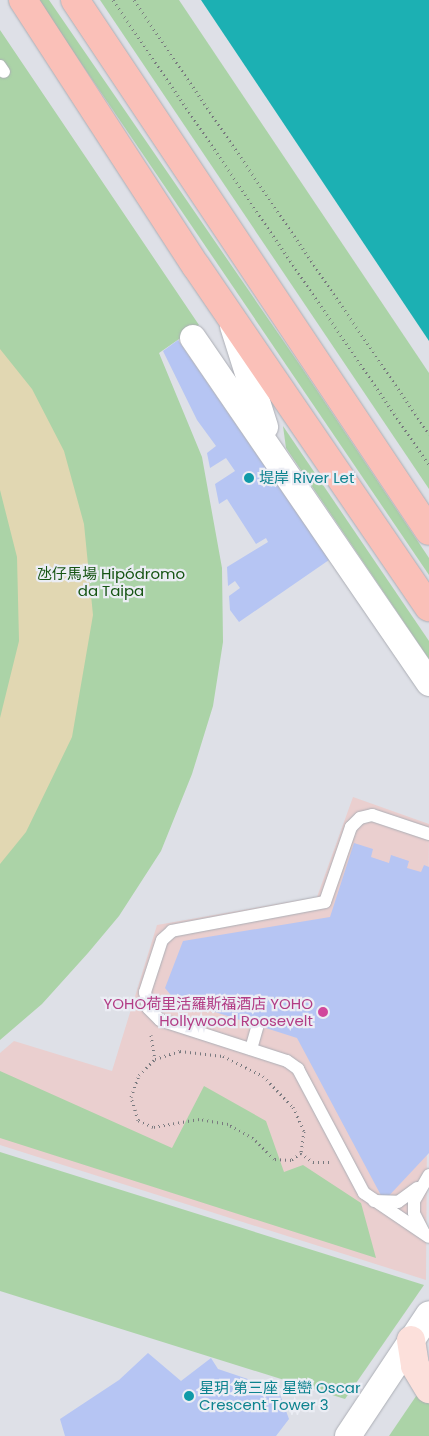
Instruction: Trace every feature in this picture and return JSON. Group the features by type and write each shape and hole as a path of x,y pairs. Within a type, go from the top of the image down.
{"main road":[{"path":"23,0 228,312 429,607"},
{"path":"75,0 429,532"},
{"path":"411,1340 415,1366 429,1388"}],"street":[{"path":"228,312 274,454"},
{"path":"193,338 429,683"},
{"path":"348,1436 429,1314"}],"lane":[{"path":"427,1236 372,1200 344,1155 298,1068 251,1049 153,1015 145,992 166,934 319,906 329,897 351,827 360,818 372,815 429,834"},
{"path":"251,1049 258,1025"},
{"path":"372,1200 398,1202 427,1178"},
{"path":"427,1178 417,1190 414,1212 427,1236"}],"path":[{"path":"113,0 429,465"},
{"path":"134,0 429,434"},
{"path":"151,1035 156,1059"},
{"path":"180,1051 223,1056 263,1076 293,1107 304,1131 301,1153 290,1160 274,1159 253,1138 228,1124 199,1119 162,1128 145,1125 134,1114 131,1098 139,1075 156,1059 180,1051"},
{"path":"301,1153 319,1164 344,1155"}],"shaded area":[{"path":"353,797 429,824 426,1280 0,1145 0,1053 14,1041 112,1071 157,925 317,897"}],"green space":[{"path":"38,0 49,0 302,368 429,558 429,575"},
{"path":"100,0 179,0 429,373 429,489"},
{"name":"氹仔馬場 Hipódromo da Taipa","path":"0,30 199,325 159,353 202,457 222,568 223,642 213,706 192,774 161,851 119,916 88,953 42,1004 0,1040"},
{"path":"283,426 429,641 429,659 286,448"},
{"path":"0,1071 172,1148 204,1086 266,1121 284,1172 303,1165 361,1203 376,1258 0,1138"},
{"path":"0,1152 424,1285 345,1399 0,1291"},
{"path":"429,1377 429,1436 389,1436"}],"sand":[{"path":"0,349 32,389 64,451 84,524 93,615 72,737 26,832 0,864 0,718 19,641 17,557 0,490"}],"water":[{"path":"201,0 429,0 429,341"}],"building":[{"name":"堤岸 River Let","path":"178,340 329,560 239,622 230,610 229,596 240,588 235,581 228,586 227,567 268,542 266,538 256,544 227,499 219,504 215,484 235,471 226,458 210,468 207,453 216,446 197,420 163,351"},
{"name":"YOHO荷里活羅斯福酒店 YOHO Hollywood Roosevelt","path":"354,843 373,849 371,857 389,863 391,855 409,861 407,868 421,872 424,865 429,867 429,1153 384,1201 297,1038 174,999 165,988 183,941 330,917"},
{"name":"星玥 第三座 星巒 Oscar Crescent Tower 3","path":"148,1353 181,1381 211,1358 218,1369 278,1389 289,1419 276,1436 65,1436 60,1419 119,1380"}],"place":[{"name":"堤岸 River Let","path":"249,478"},
{"name":"YOHO荷里活羅斯福酒店 YOHO Hollywood Roosevelt","path":"323,1012"},
{"name":"星玥 第三座 星巒 Oscar Crescent Tower 3","path":"189,1396"}]}
